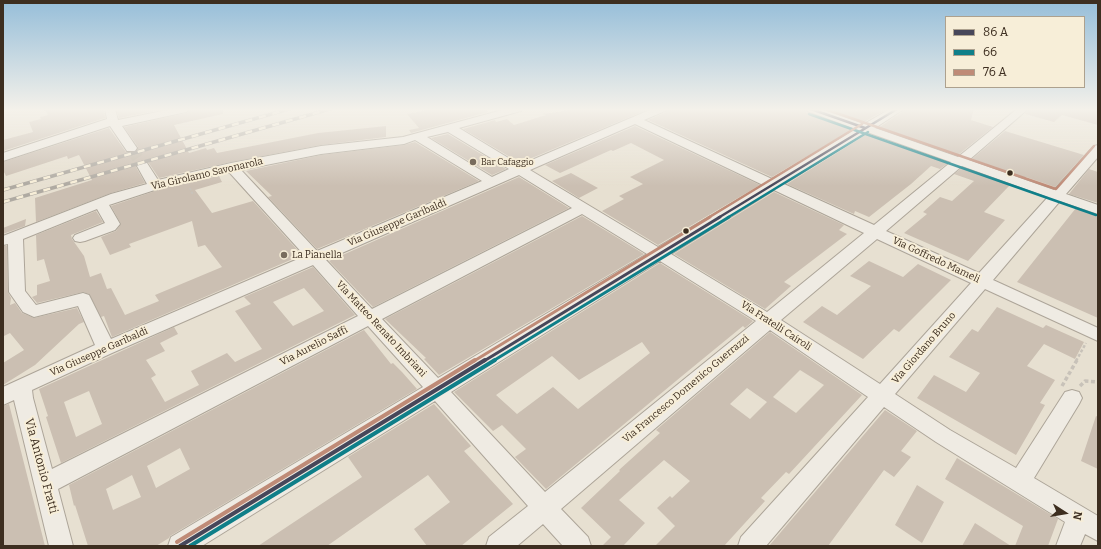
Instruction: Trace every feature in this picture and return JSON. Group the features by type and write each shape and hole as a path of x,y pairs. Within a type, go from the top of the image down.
{"street":[{"path":"3,156 73,135"},
{"path":"123,135 131,148"},
{"name":"Via Girolamo Savonarola","path":"9,238 101,203 154,185 321,150 370,145 426,135"},
{"name":"Via Fratelli Cairoli","path":"461,135 768,320 943,436 1088,524"},
{"name":"Via Giuseppe Garibaldi","path":"3,397 22,386 106,348 600,135"},
{"name":"Via Goffredo Mameli","path":"665,135 1095,334"},
{"path":"180,546 854,135"},
{"path":"884,135 1098,210"},
{"name":"Via Francesco Domenico Guerrazzi","path":"498,546 768,320 876,233 991,135"},
{"path":"418,137 492,182"},
{"name":"Via Giordano Bruno","path":"750,546 1098,149"},
{"path":"143,166 154,185"},
{"name":"Via Matteo Renato Imbriani","path":"231,168 437,389 579,546"},
{"path":"80,238 110,227 112,224 101,203"},
{"name":"Via Aurelio Saffi","path":"45,484 583,208"},
{"path":"9,238 17,292 29,308 34,311 83,299 106,348"},
{"name":"Via Antonio Fratti","path":"22,386 23,398 62,546"},
{"path":"1019,482 1069,402"},
{"path":"1068,546 1088,524"}],"path":[{"path":"1069,402 1059,391 1095,334"}],"building":[{"path":"23,135 54,135 3,151 3,140"},
{"path":"88,135 114,135 126,152 135,152 138,147 129,135 179,135 189,153 206,148 207,150 214,148 217,153 310,135 386,135 386,137 321,145 231,162 159,178 148,162 139,162 136,167 145,183 111,193 36,222 35,198 92,180 79,155 68,159 67,156 6,176 3,170 3,162"},
{"path":"449,135 506,169 492,175 431,138"},
{"path":"472,135 588,135 520,163"},
{"path":"615,135 653,135 760,185 658,245 602,211 624,199 619,196 643,184 630,177 664,160 631,143 613,151 611,150 560,173 545,165"},
{"path":"680,135 844,135 772,177"},
{"path":"866,135 948,163 940,169 931,166 869,217 855,211 854,214 787,184"},
{"path":"898,135 983,135 958,155"},
{"path":"1001,135 1017,135 1084,155 1055,187 972,159"},
{"path":"415,142 479,181 317,249 268,197 272,196 246,171 321,155 404,145"},
{"path":"962,168 1010,185 984,212 1005,220 968,261 904,233 927,214 923,212 940,197 952,201 974,181 954,174"},
{"path":"1089,169 1098,172 1098,203 1069,194"},
{"path":"571,173 598,188 579,198 552,181"},
{"path":"219,176 222,182 195,190 212,213 253,201 302,255 112,337 104,316 101,317 89,294 83,292 37,303 32,297 37,295 37,285 50,281 44,259 37,261 36,235 96,211 103,222 71,235 72,239 84,256 90,277 101,273 107,289 111,288 125,315 159,301 155,295 222,267 205,245 198,247 192,221 129,244 131,247 110,255 101,237 116,231 121,224 111,206 176,184"},
{"path":"519,177 569,208 373,307 329,261"},
{"path":"774,192 844,225 839,230 847,234 784,282 791,286 765,309 674,254"},
{"path":"1076,208 1098,217 1098,318 1017,282"},
{"path":"582,216 644,254 439,375 424,359 426,358 385,319"},
{"path":"26,219 25,226 3,234 3,228"},
{"path":"3,246 7,246 8,292 11,298 10,305 15,303 22,313 34,318 77,308 84,322 79,324 35,365 3,385 3,363 24,350 10,333 4,336"},
{"path":"869,261 903,277 918,264 951,280 899,332 894,329 863,359 803,322 822,306 837,315 871,286 850,276"},
{"path":"660,263 753,321 745,328 743,326 546,489 515,457 526,449 502,425 493,431 454,392","holes":["642,342 650,353 578,409 553,387 517,414 496,395 552,356 579,380"]},
{"path":"313,267 355,315 61,463 46,417 48,416 39,389 174,327 178,334 160,343 165,351 146,360 156,375 151,378 165,402 199,385 191,371 227,353 235,362 262,349 235,311 251,304 244,297","holes":["304,288 324,311 293,326 273,302","89,391 102,424 76,437 64,402"]},
{"path":"997,307 1043,328 1046,325 1084,342 1075,359 1044,344 1027,366 1055,380 1040,403 1045,405 1016,455 917,398 934,375 966,392 980,373 949,357 972,329 978,332"},
{"path":"364,330 391,364 393,363 417,389 170,536 156,546 88,546 75,505 74,506 69,485","holes":["180,448 190,469 156,488 147,466","132,475 141,497 113,510 106,489"]},
{"path":"770,332 862,395 789,474 786,472 761,498 765,501 724,546 655,546 675,526 657,508 670,496 672,498 690,481 664,460 619,500 645,523 623,546 602,546 611,537 581,508 620,471 619,470 660,433 656,430","holes":["800,370 824,385 796,413 773,397","747,388 767,402 750,419 730,404"]},
{"path":"9,404 45,546 3,546 3,406"},
{"path":"434,404 471,446 464,451 513,504 461,546 427,546 414,529 450,502 428,475 327,546 258,546 362,477 348,457"},
{"path":"885,410 917,431 901,451 911,457 894,477 884,470 828,546 769,546"},
{"path":"1096,416 1098,417 1098,469 1081,461"},
{"path":"957,458 1058,519 1048,546 1015,546 1023,526 945,479"},
{"path":"917,485 944,502 922,543 895,525"},
{"path":"975,523 1011,546 962,546"}],"tunnel":[{"path":"131,148 143,166"}],"railway":[{"path":"3,190 199,135"},
{"path":"3,202 240,135"}],"transit line":[{"path":"177,542 845,135"},
{"path":"180,546 855,135"},
{"name":"66","path":"190,546 864,135"},
{"name":"66","path":"868,135 1096,215"},
{"path":"899,135 1056,189 1094,146"}],"place":[{"name":"Bar Cafaggio","path":"473,162"},
{"name":"La Pianella","path":"284,255"}]}
